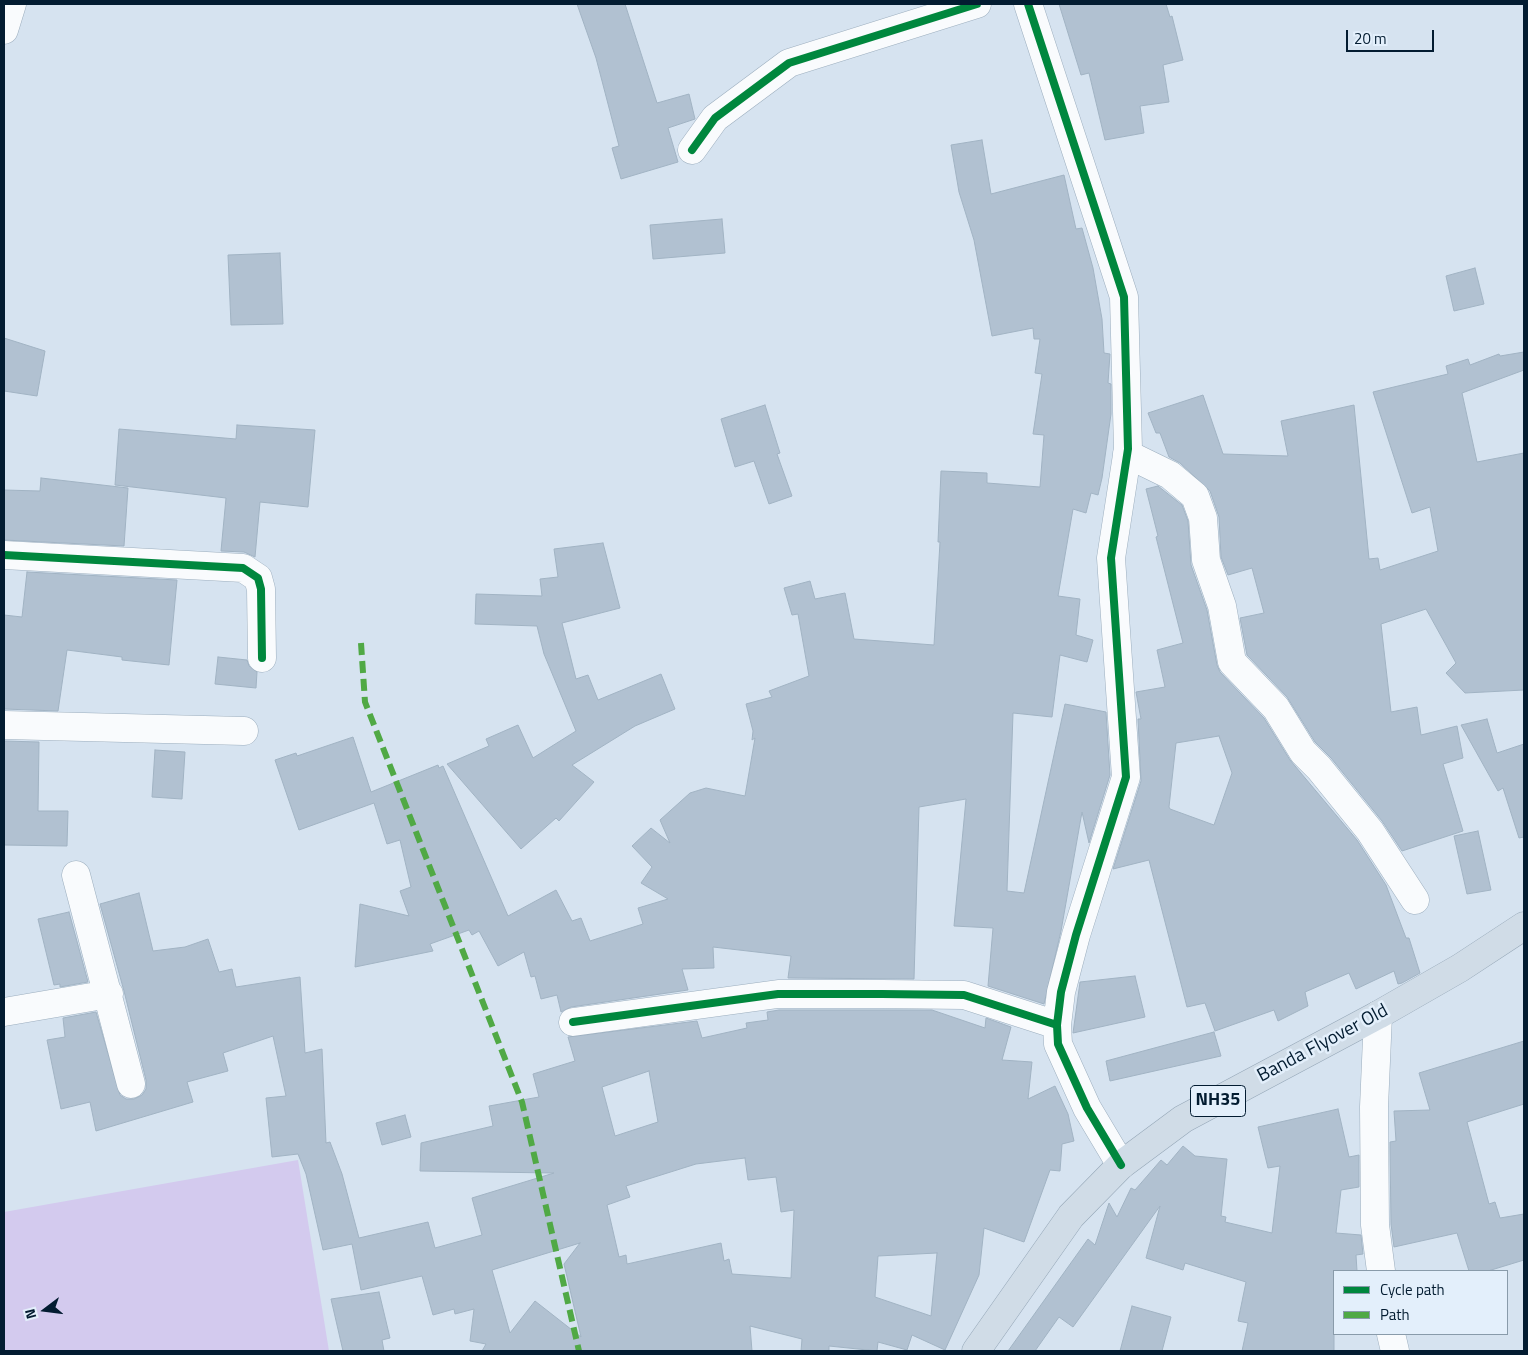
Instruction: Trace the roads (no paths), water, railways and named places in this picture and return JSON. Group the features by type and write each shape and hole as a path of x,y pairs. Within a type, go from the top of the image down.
{"highway":[{"name":"Banda Flyover Old","path":"976,1351 1071,1216 1120,1164 1184,1119 1378,1015 1460,968 1524,926"}],"street":[{"path":"4,30 12,4"},
{"path":"692,150 715,118 789,63 977,4"},
{"path":"1028,4 1124,297 1127,454 1111,558 1126,777 1076,935 1061,992 1057,1025 1058,1044 1087,1108 1120,1164"},
{"path":"1127,454 1170,475 1195,496 1204,518 1206,560 1222,606 1232,662 1276,708 1302,752 1319,768 1370,831 1415,900"},
{"path":"4,555 243,568 258,578 261,589 262,658"},
{"path":"4,725 244,730"},
{"path":"76,875 109,994 131,1084"},
{"path":"4,1012 109,994"},
{"path":"573,1022 778,994 882,994 964,995 1057,1025"},
{"path":"1378,1015 1374,1107 1375,1225 1381,1270"},
{"path":"1392,1335 1395,1351"}]}
